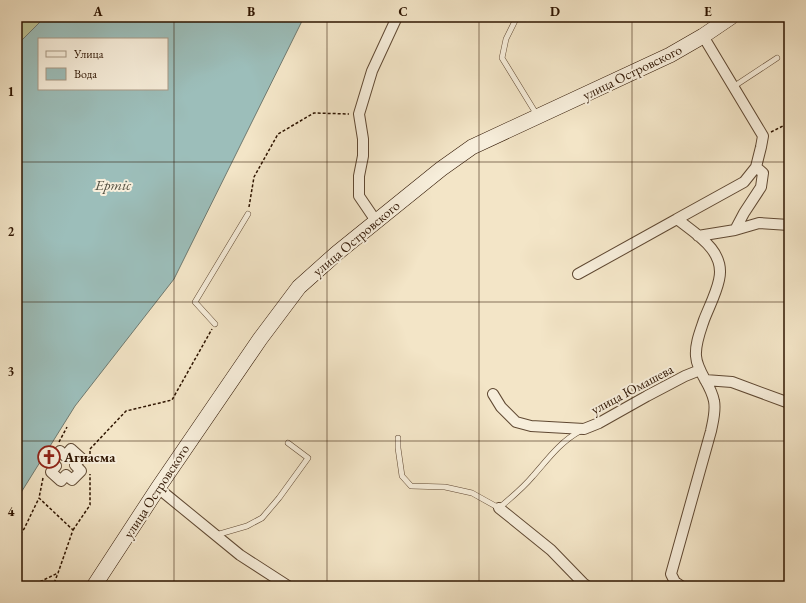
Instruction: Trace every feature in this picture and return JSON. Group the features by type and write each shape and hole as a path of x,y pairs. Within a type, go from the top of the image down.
{"main road":[{"name":"улица Островского","path":"94,586 158,488 260,339 299,287 337,253 441,169 472,147 670,55 703,36 731,17"}],"street":[{"path":"376,222 359,196 359,176 363,156 363,139 359,114 372,71 397,17"},
{"path":"578,274 744,182 756,167 763,136 703,36"},
{"path":"735,230 761,187 763,173 756,167"},
{"path":"674,582 715,410 714,399 703,375 697,366 696,355 697,344 720,280 720,268 717,257 711,248 677,218"},
{"path":"698,236 735,230 759,223 789,225"},
{"path":"703,375 732,382 789,403"},
{"name":"улица Юмашева","path":"493,394 501,407 516,422 531,426 584,429 599,423 685,376 703,375"},
{"path":"158,488 240,555 288,586"},
{"path":"499,508 551,550 587,586"}],"lane":[{"path":"517,17 506,38 502,58 538,117"},
{"path":"733,87 777,58"},
{"path":"215,324 195,302 248,214"},
{"path":"398,438 402,476 411,486 445,487 472,493 499,508 517,494 534,476 547,458 561,444 584,429"},
{"path":"216,535 247,526 262,518 279,498 308,458 288,443"}],"path":[{"path":"248,214 254,177 278,134 314,113 359,114"},
{"path":"763,136 789,123"},
{"path":"90,456 90,449 126,411 172,400 215,324"},
{"path":"56,447 67,427"},
{"path":"52,586 73,530 90,505 90,470"},
{"path":"17,538 24,529 39,498 44,475"},
{"path":"39,498 73,530"},
{"path":"31,586 58,573"}],"green space":[{"path":"17,17 45,17 17,45"}],"water":[{"name":"Ертіс","path":"45,17 304,17 174,279 75,406 17,499 17,45"}],"place":[{"name":"Агиасма","path":"49,457"}]}
